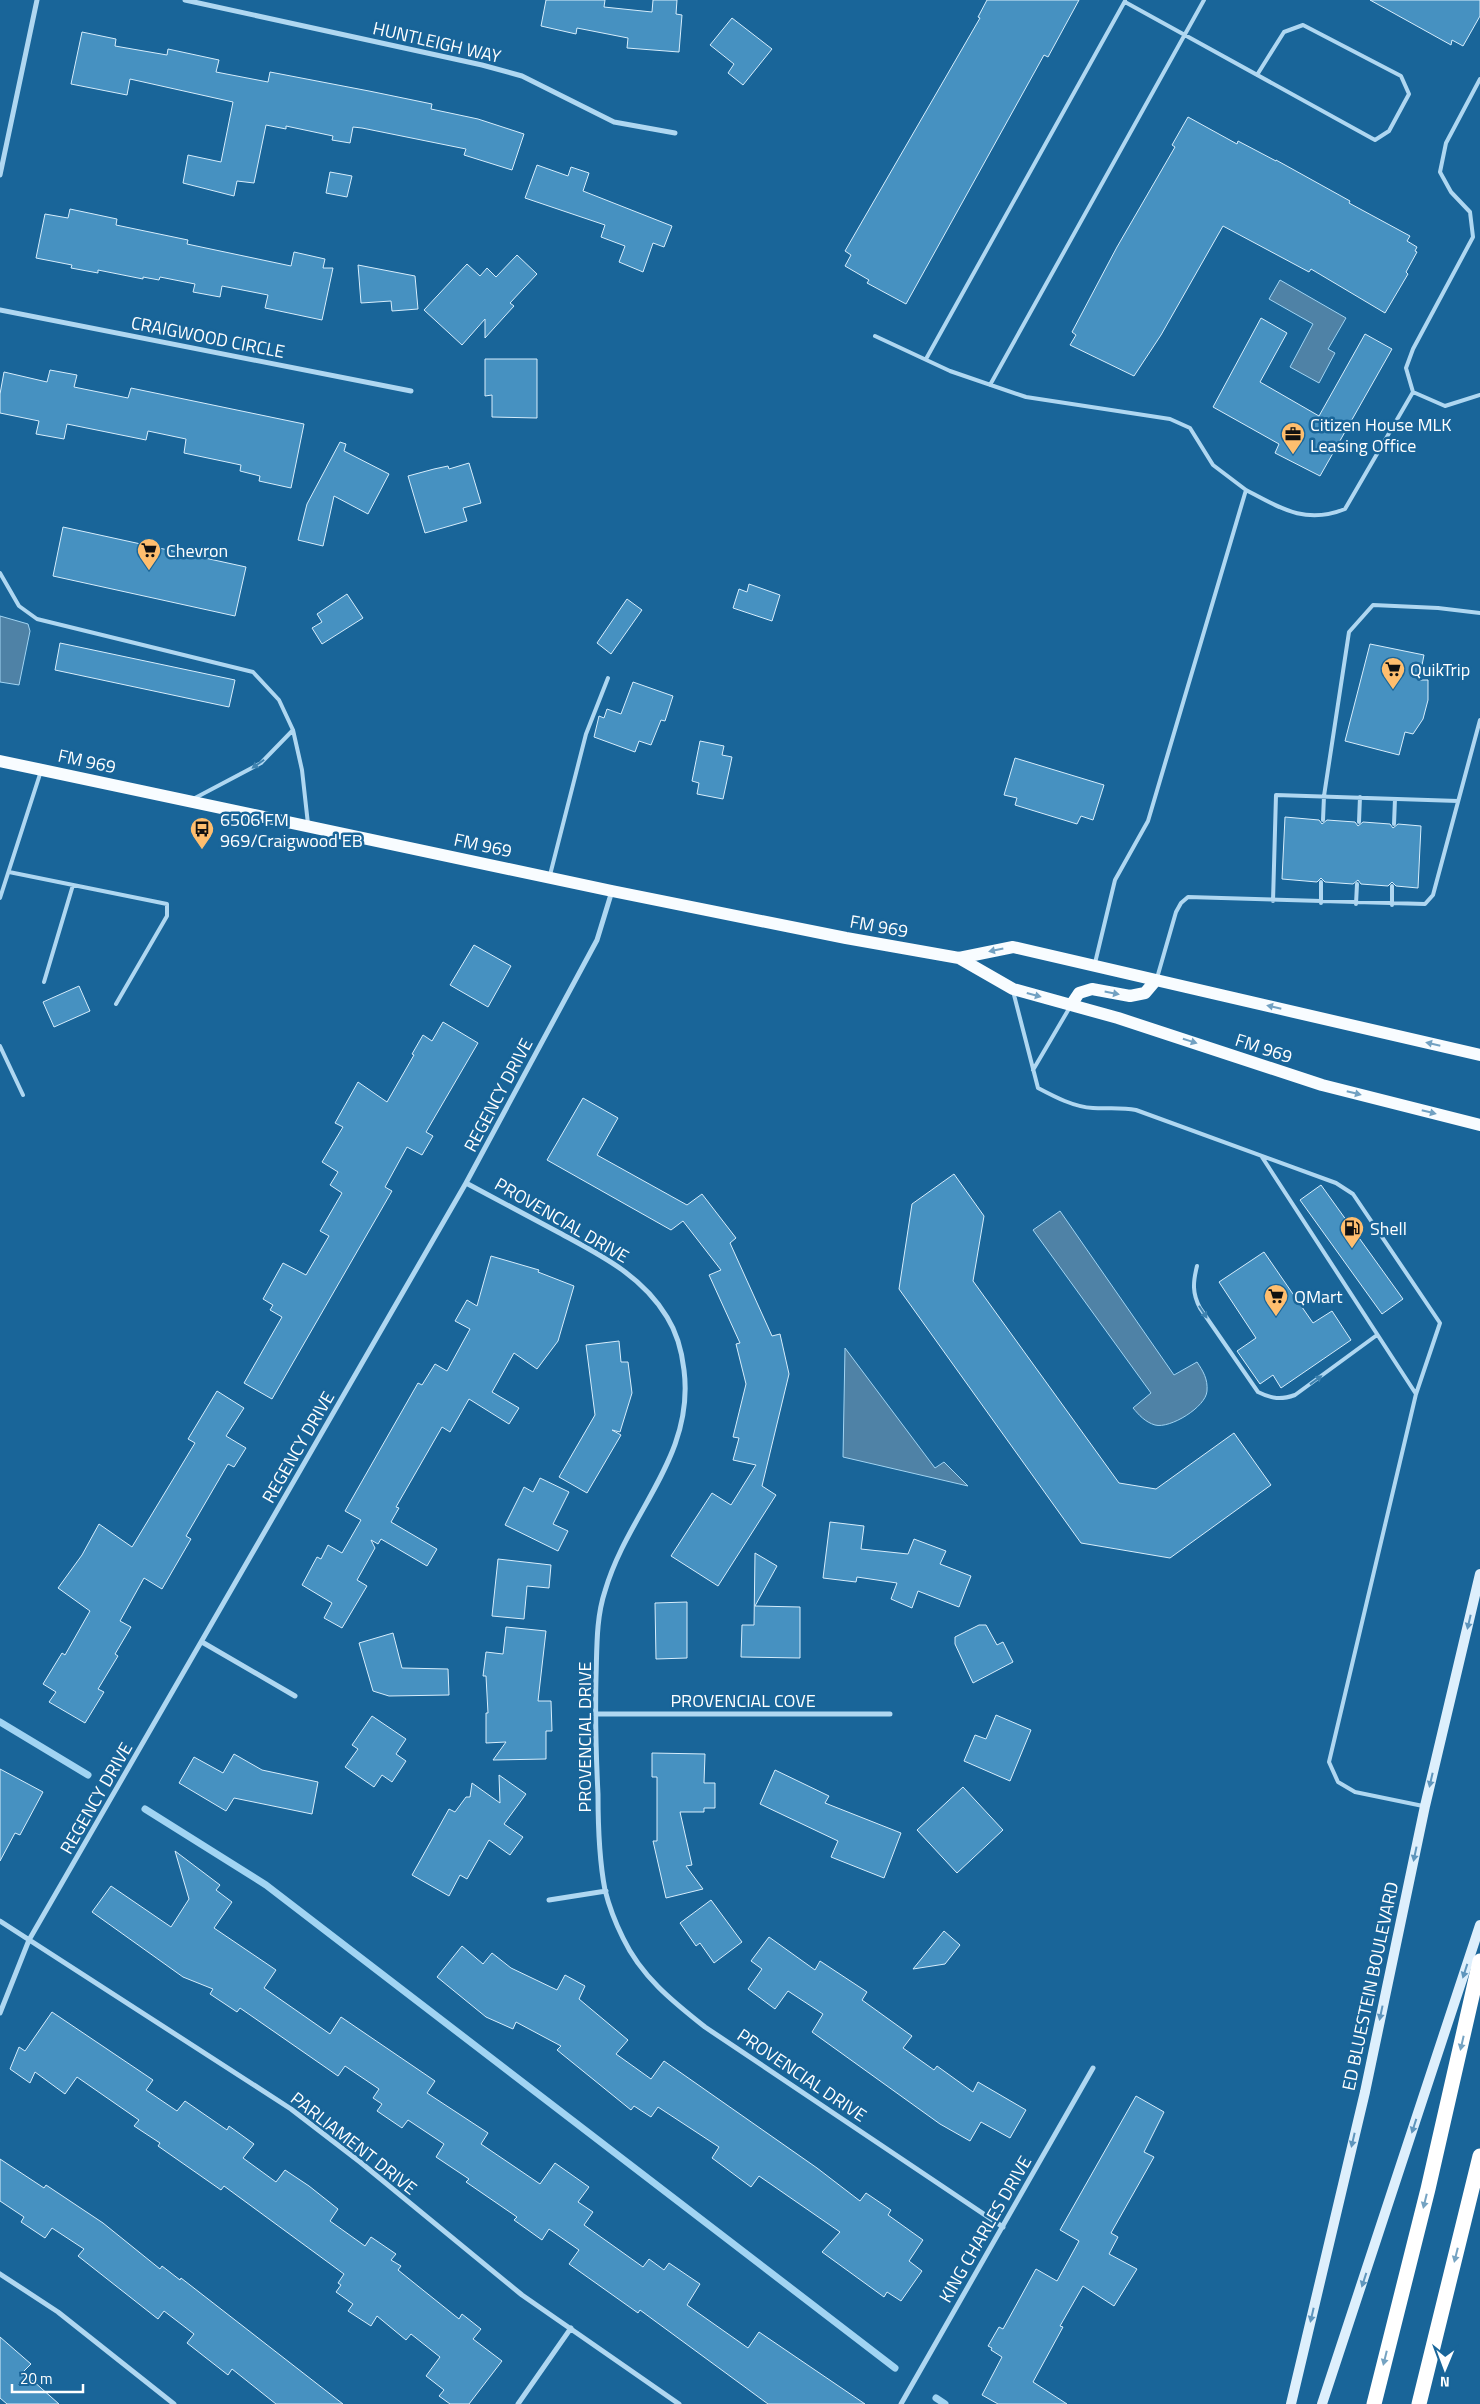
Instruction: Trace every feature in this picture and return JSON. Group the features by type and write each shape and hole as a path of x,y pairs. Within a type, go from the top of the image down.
{"highway":[{"path":"1374,2404 1428,2189 1480,1961"},
{"path":"1419,2404 1480,2156"}],"main road":[{"name":"FM 969","path":"0,761 612,891 846,938 959,958 1013,989 1118,1018 1322,1085 1478,1126"},
{"name":"FM 969","path":"959,958 1013,947 1480,1055"},
{"path":"1070,1005 1079,993 1092,989 1130,996 1144,993 1156,980"},
{"name":"ED BLUESTEIN BOULEVARD","path":"1291,2404 1364,2092 1425,1806 1480,1574"},
{"path":"1322,2404 1480,1925"}],"street":[{"path":"0,175 38,0"},
{"name":"HUNTLEIGH WAY","path":"185,0 482,65 522,76 614,122 675,133"},
{"name":"CRAIGWOOD CIRCLE","path":"0,310 411,391"},
{"name":"REGENCY DRIVE","path":"0,2013 29,1940 466,1183 597,940 612,891"},
{"name":"PROVENCIAL DRIVE","path":"466,1183 617,1264 646,1289 668,1318 682,1352 687,1394 681,1429 668,1465 621,1548 604,1594 598,1643 595,1714 598,1811 606,1891 622,1937 640,1969 671,2001 705,2026 1003,2227"},
{"path":"202,1642 295,1696"},
{"name":"PROVENCIAL COVE","path":"595,1714 890,1714"},
{"path":"549,1900 606,1891"},
{"name":"PARLIAMENT DRIVE","path":"0,1921 291,2109 360,2162 522,2295 679,2404"},
{"name":"KING CHARLES DRIVE","path":"901,2404 1093,2068"},
{"path":"0,2274 58,2312 174,2404"},
{"path":"518,2404 572,2328"}],"lane":[{"path":"990,384 1204,0"},
{"path":"926,359 1125,1 1184,35 1375,140 1390,131 1409,94 1401,76 1303,25 1284,32 1257,75"},
{"path":"875,336 950,371 1026,397 1170,419 1190,428 1213,465 1246,490 1289,512 1328,516 1345,510 1413,392 1406,368 1412,349 1473,237 1470,212 1452,192 1440,172 1446,143 1480,79"},
{"path":"1413,392 1445,406 1480,395"},
{"path":"1095,966 1116,880 1148,821 1246,490"},
{"path":"0,573 19,606 37,619 253,672 279,700 293,730 302,770 308,826"},
{"path":"1323,820 1324,796 1349,632 1373,605 1438,608 1480,613"},
{"path":"550,877 586,734 608,678"},
{"path":"1156,980 1176,912 1181,902 1188,897 1419,906 1430,900 1433,895 1480,720"},
{"path":"190,801 261,763 293,730"},
{"path":"0,898 42,769"},
{"path":"1273,901 1276,795 1458,800"},
{"path":"1359,822 1360,797"},
{"path":"1394,824 1395,799"},
{"path":"8,872 167,904 167,916 116,1004"},
{"path":"1321,882 1321,903"},
{"path":"1356,904 1357,884"},
{"path":"44,982 73,885"},
{"path":"1392,886 1392,905"},
{"path":"1013,989 1038,1088 1059,1099 1091,1108 1126,1108 1136,1110 1336,1183 1353,1194 1440,1322 1416,1394 1329,1762 1338,1782 1355,1792 1425,1806"},
{"path":"1033,1070 1070,1005"},
{"path":"0,1046 23,1095"},
{"path":"1262,1157 1416,1394"},
{"path":"1197,1266 1193,1281 1194,1297 1258,1392 1267,1397 1280,1400 1295,1395 1377,1335"}],"water":[{"path":"1280,280 1346,318 1328,349 1335,353 1319,383 1290,367 1313,324 1269,299"},
{"path":"0,616 28,624 30,631 19,685 0,682"},
{"path":"1060,1211 1174,1375 1197,1362 1205,1375 1207,1391 1205,1397 1201,1404 1186,1416 1169,1424 1155,1425 1145,1420 1133,1408 1151,1393 1033,1230"},
{"path":"845,1348 935,1468 944,1462 968,1486 843,1457"}],"building":[{"path":"546,0 605,0 604,7 652,12 653,0 677,0 676,14 682,15 679,52 627,48 628,38 577,28 576,34 541,26"},
{"path":"987,0 1079,0 1048,57 1044,55 906,304 867,283 869,280 845,266 851,255 845,251 980,18 978,17"},
{"path":"1370,0 1480,0 1480,16 1463,46 1452,40 1451,45"},
{"path":"732,18 772,49 743,85 728,73 734,64 710,45"},
{"path":"82,32 116,39 115,46 167,55 168,49 219,60 216,72 268,82 270,72 369,91 432,104 431,109 478,119 524,134 512,170 464,155 466,149 362,128 353,127 350,143 332,140 333,136 286,126 286,129 266,125 254,183 237,181 234,196 183,183 188,155 221,162 233,102 130,79 127,95 71,84"},
{"path":"1188,117 1237,144 1238,141 1276,160 1410,236 1407,241 1417,247 1415,251 1417,252 1406,272 1408,274 1385,313 1311,269 1309,272 1223,226 1161,335 1134,376 1070,345 1076,335 1072,332 1117,247 1175,147 1172,145"},
{"path":"537,165 568,176 571,167 589,173 583,191 672,226 664,247 653,243 643,272 619,262 625,246 601,237 605,225 525,198"},
{"path":"330,172 352,176 347,197 326,193"},
{"path":"70,209 117,219 116,225 188,240 187,244 291,266 294,252 325,259 323,268 333,268 322,320 265,308 268,295 222,286 220,297 193,292 195,284 160,277 159,280 143,277 143,279 98,270 98,273 71,268 72,265 36,258 45,214 68,218"},
{"path":"517,255 537,274 510,303 514,306 485,338 485,319 462,345 424,310 467,264 480,276 487,268 496,277"},
{"path":"358,265 415,276 418,309 392,311 391,301 361,303"},
{"path":"1261,318 1287,333 1260,382 1319,416 1365,334 1392,349 1320,476 1275,453 1279,444 1213,407"},
{"path":"485,359 537,359 537,418 492,417 492,395 485,396"},
{"path":"50,370 77,375 74,387 128,398 131,388 304,424 291,488 259,481 260,476 240,471 241,465 184,453 186,439 148,431 146,440 67,424 64,439 36,434 39,421 0,413 0,394 4,372 47,382"},
{"path":"340,442 346,444 344,451 389,474 368,514 334,496 323,546 298,540 307,504"},
{"path":"469,463 481,503 463,508 467,521 425,533 408,476 448,466 449,469"},
{"name":"Chevron","path":"63,527 246,567 235,616 53,576"},
{"path":"749,584 780,595 772,621 733,608 739,589 747,592"},
{"path":"347,594 363,618 322,644 312,628 322,622 317,614"},
{"path":"627,599 642,610 611,654 597,643"},
{"path":"60,643 235,680 229,707 55,670"},
{"name":"QuikTrip","path":"1370,644 1424,655 1419,680 1428,680 1428,700 1423,719 1413,734 1405,732 1399,755 1345,741"},
{"path":"633,682 673,696 665,721 661,720 651,745 639,741 635,752 594,737 599,716 604,718 607,709 621,714"},
{"path":"700,741 724,746 722,755 732,757 723,799 697,794 699,783 692,781"},
{"path":"1015,758 1104,785 1093,820 1081,816 1077,824 1015,805 1017,798 1004,795"},
{"path":"1285,817 1319,820 1322,824 1327,820 1355,822 1358,826 1363,822 1390,824 1393,828 1398,824 1421,826 1418,888 1396,886 1392,882 1388,886 1361,884 1358,880 1353,884 1325,882 1321,878 1317,882 1282,879"},
{"path":"474,945 511,966 488,1007 450,985"},
{"path":"79,986 90,1011 54,1027 43,1002"},
{"path":"443,1022 478,1043 426,1132 433,1136 422,1155 407,1147 385,1187 392,1191 272,1399 244,1383 282,1317 270,1310 273,1305 263,1299 283,1263 306,1275 329,1236 320,1231 342,1193 330,1185 338,1172 322,1162 343,1127 335,1123 358,1082 387,1102 414,1055 412,1054 423,1035 432,1041"},
{"path":"583,1098 618,1118 597,1155 687,1205 702,1194 736,1238 730,1243 772,1336 780,1334 789,1374 762,1486 776,1495 718,1586 671,1556 712,1493 731,1505 756,1465 733,1460 739,1438 733,1437 746,1384 736,1344 740,1343 709,1275 721,1270 683,1221 671,1230 547,1160"},
{"path":"954,1174 984,1216 973,1281 1119,1483 1156,1489 1234,1433 1271,1485 1170,1558 1081,1543 899,1289 912,1204"},
{"name":"Shell","path":"1321,1185 1403,1299 1382,1314 1300,1200"},
{"name":"QMart","path":"1264,1252 1313,1323 1332,1311 1351,1340 1281,1388 1273,1375 1260,1384 1237,1351 1256,1338 1219,1282"},
{"path":"491,1256 539,1270 538,1272 574,1286 558,1341 537,1369 514,1353 492,1392 519,1408 509,1424 469,1399 450,1432 442,1427 396,1507 399,1508 391,1522 437,1549 427,1566 381,1539 378,1544 371,1540 375,1548 357,1580 367,1586 342,1628 324,1618 332,1603 302,1585 317,1557 321,1559 328,1545 342,1553 361,1520 345,1511 418,1383 422,1385 435,1364 447,1371 470,1329 455,1321 467,1300 477,1306"},
{"path":"619,1341 621,1362 628,1362 632,1393 620,1432 612,1430 621,1435 587,1493 559,1477 595,1415 586,1345"},
{"path":"217,1391 244,1408 226,1436 246,1448 234,1467 228,1464 186,1536 191,1539 162,1589 144,1578 120,1621 131,1627 115,1654 118,1656 98,1689 104,1692 85,1723 49,1702 56,1692 43,1684 62,1653 65,1655 90,1611 58,1588 82,1555 99,1524 132,1547 195,1443 188,1439"},
{"path":"540,1478 569,1492 553,1524 568,1531 558,1551 505,1525 524,1487 533,1492"},
{"path":"830,1522 864,1526 861,1549 908,1554 914,1539 946,1551 940,1564 971,1576 959,1607 918,1591 912,1608 891,1599 897,1583 857,1577 856,1582 823,1578"},
{"path":"755,1553 777,1566 755,1606 800,1607 800,1658 741,1657 742,1625 754,1625"},
{"path":"498,1559 551,1565 549,1588 527,1586 524,1619 492,1616"},
{"path":"687,1602 687,1658 656,1659 655,1603"},
{"path":"979,1625 986,1625 997,1645 1003,1642 1013,1662 973,1683 955,1644 955,1637"},
{"path":"506,1627 546,1631 538,1701 551,1701 552,1731 546,1731 546,1759 493,1760 506,1742 486,1743 486,1713 488,1713 486,1676 483,1676 486,1652 503,1654"},
{"path":"393,1633 402,1668 448,1669 449,1695 389,1696 373,1691 359,1643"},
{"path":"996,1715 1031,1730 1010,1781 964,1761 975,1735 986,1739"},
{"path":"372,1716 406,1739 396,1754 406,1761 392,1782 382,1775 374,1787 345,1767 358,1749 352,1745"},
{"path":"652,1753 705,1754 704,1783 715,1783 715,1808 704,1808 704,1812 680,1812 692,1865 686,1866 703,1889 666,1898 653,1841 657,1841 657,1777 652,1777"},
{"path":"234,1754 262,1770 318,1782 312,1814 234,1798 226,1811 179,1783 194,1757 223,1773"},
{"path":"0,1769 43,1792 20,1835 15,1833 0,1861"},
{"path":"775,1770 829,1796 825,1803 901,1833 884,1878 831,1857 838,1841 760,1804"},
{"path":"499,1775 526,1794 504,1824 523,1837 510,1855 489,1840 467,1879 460,1875 449,1896 412,1875 449,1809 455,1812 466,1797 470,1797 472,1783 500,1803"},
{"path":"963,1787 1003,1830 957,1873 917,1830"},
{"path":"175,1851 220,1885 216,1890 232,1902 214,1928 276,1970 264,1988 330,2034 341,2017 435,2081 427,2093 488,2133 481,2144 540,2184 555,2163 589,2187 578,2202 593,2212 584,2225 643,2267 649,2259 664,2270 669,2263 700,2284 687,2305 748,2348 759,2332 865,2404 768,2404 640,2310 638,2313 569,2264 579,2250 549,2229 542,2240 514,2220 517,2217 466,2182 469,2179 436,2157 444,2144 408,2120 402,2128 377,2111 382,2104 373,2098 379,2089 345,2066 338,2076 240,2008 237,2012 210,1994 213,1989 183,1977 92,1912 111,1886 171,1927 189,1899"},
{"path":"711,1900 742,1942 714,1963 700,1943 696,1946 680,1923"},
{"path":"944,1931 960,1945 945,1964 913,1969"},
{"path":"769,1937 815,1970 820,1961 867,1992 862,2000 912,2036 903,2048 934,2070 937,2066 973,2092 978,2082 1026,2110 1010,2138 981,2122 970,2141 940,2124 812,2032 823,2014 788,1991 775,2009 748,1989 762,1969 751,1961"},
{"path":"462,1946 483,1964 492,1953 511,1968 557,1990 565,1975 585,1986 579,1999 628,2040 616,2054 651,2079 664,2061 817,2168 860,2201 866,2193 891,2210 888,2215 923,2240 909,2261 922,2271 901,2301 887,2292 884,2297 822,2252 840,2232 759,2176 751,2187 712,2158 719,2147 658,2107 651,2117 634,2106 631,2110 557,2050 561,2046 516,2022 513,2029 486,2017 437,1977"},
{"path":"52,2012 153,2080 146,2090 177,2111 185,2101 227,2130 229,2126 254,2144 243,2158 276,2182 285,2170 309,2186 338,2209 330,2221 365,2246 371,2237 396,2254 391,2260 401,2266 398,2270 459,2319 462,2314 481,2329 473,2339 502,2361 469,2404 450,2404 439,2396 444,2390 426,2376 440,2357 411,2334 406,2340 377,2316 371,2326 348,2311 353,2304 336,2292 341,2285 338,2283 344,2274 224,2186 221,2190 158,2146 160,2143 134,2126 139,2120 77,2077 65,2094 35,2072 30,2083 10,2069 19,2047 25,2051"},
{"path":"1136,2096 1164,2112 1144,2152 1154,2157 1111,2233 1118,2237 1109,2254 1137,2269 1114,2306 1083,2286 1060,2326 1063,2327 1033,2382 1067,2404 998,2404 982,2395 1002,2357 988,2346 999,2327 1003,2329 1036,2269 1057,2281 1079,2241 1060,2230"},
{"path":"0,2159 44,2188 46,2185 103,2223 160,2269 162,2266 180,2280 181,2278 343,2404 276,2404 232,2369 228,2375 187,2343 194,2334 164,2311 158,2319 78,2256 84,2249 52,2228 45,2238 21,2222 24,2217 0,2201"},
{"path":"0,2337 31,2364 23,2372 59,2404 7,2404 0,2398"}],"waterway":[{"path":"0,1722 88,1775"},
{"path":"145,1809 266,1885 895,2368"},
{"path":"936,2398 945,2404"}],"place":[{"name":"Citizen House MLK Leasing Office","path":"1293,455"},
{"name":"Chevron","path":"149,571"},
{"name":"QuikTrip","path":"1393,690"},
{"name":"6506 FM 969/Craigwood EB","path":"202,850"},
{"name":"Shell","path":"1352,1249"},
{"name":"QMart","path":"1276,1317"}]}
